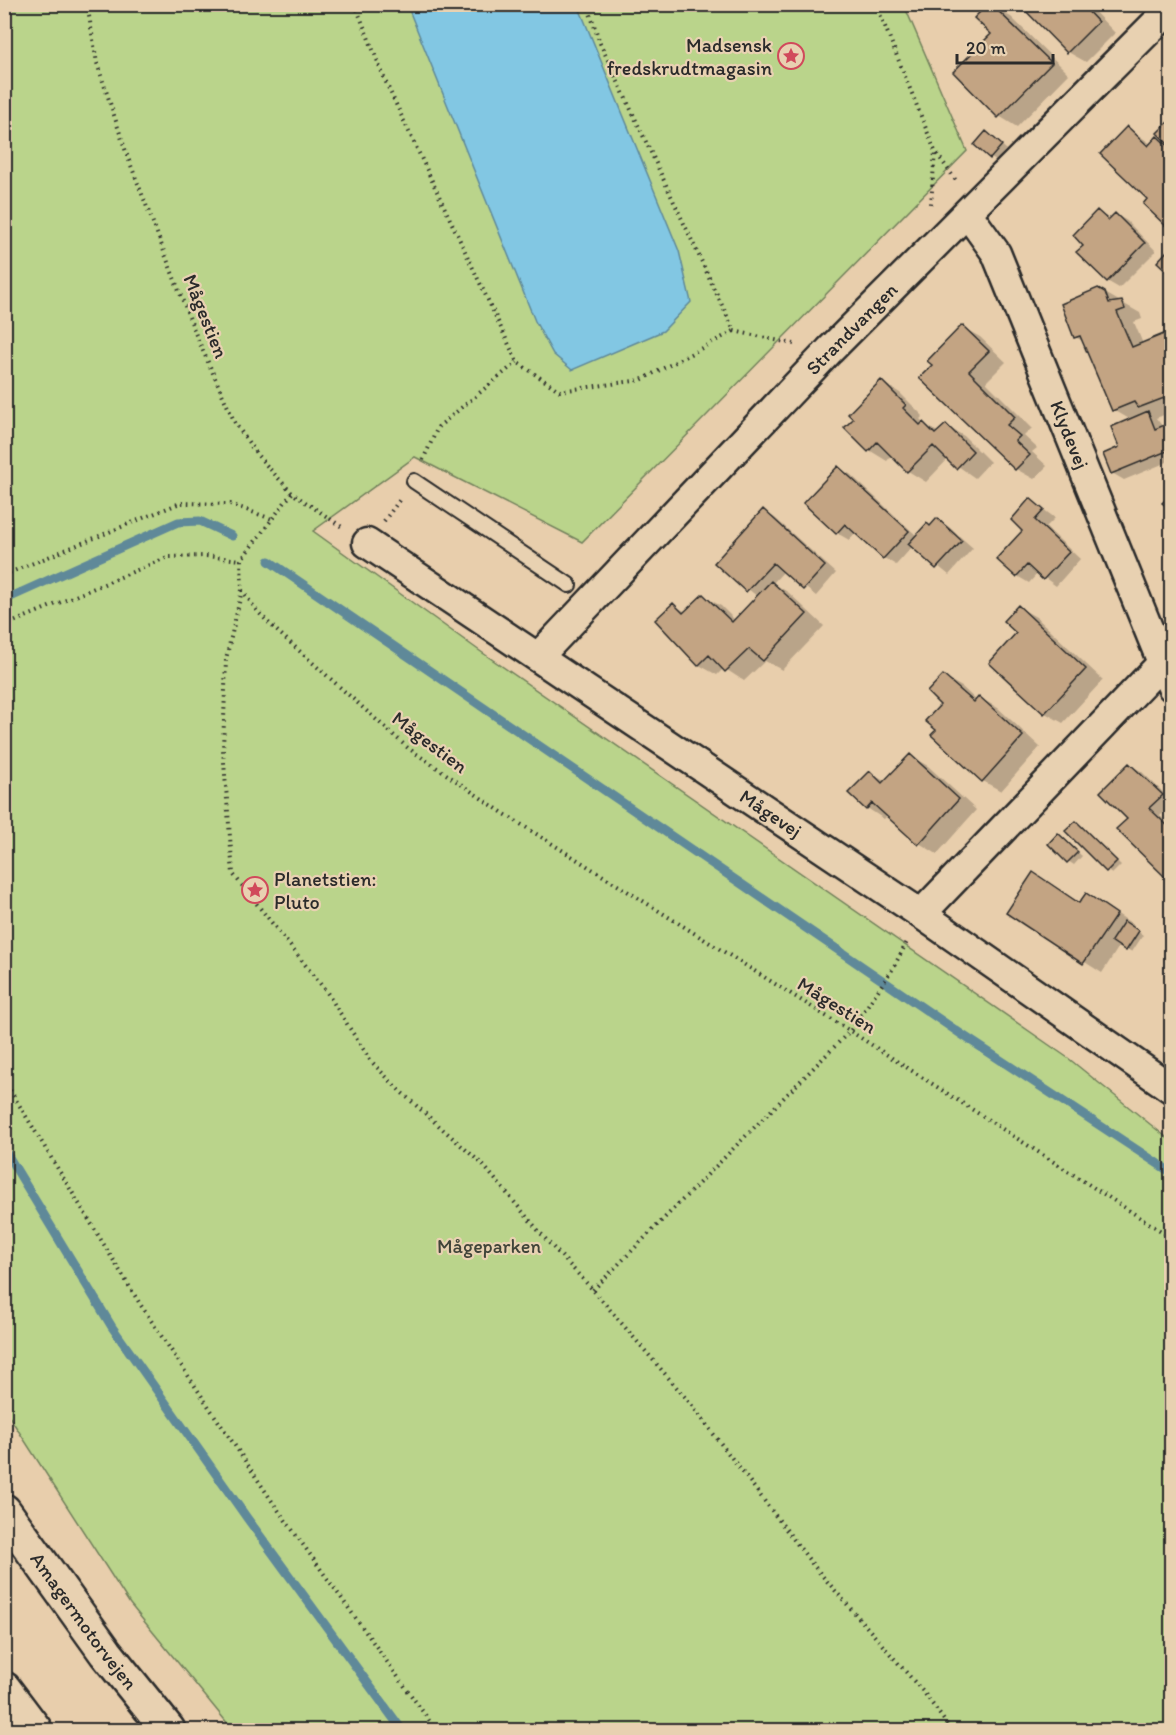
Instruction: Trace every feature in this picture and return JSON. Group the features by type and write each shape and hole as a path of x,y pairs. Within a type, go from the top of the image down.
{"highway":[{"name":"Amagermotorvejen","path":"4,1510 106,1653 168,1731"},
{"path":"4,1689 35,1731"}],"street":[{"name":"Strandvangen","path":"538,657 829,351 1172,7"},
{"name":"Klydevej","path":"921,914 1168,668 996,253 972,210"},
{"name":"Mågevej","path":"367,543 921,914 1172,1089"}],"lane":[{"path":"414,481 569,585"}],"path":[{"name":"Mågestien","path":"87,4 97,63 127,155 196,335 235,423 258,456 292,493 367,543"},
{"path":"355,4 387,85 517,362 560,391 641,380 734,331 803,346"},
{"path":"586,4 600,43 734,331"},
{"path":"876,4 935,151 972,210"},
{"path":"367,543 414,481 438,426 517,362"},
{"path":"292,493 241,560 242,590 226,659 223,750 233,874 326,991 370,1060 400,1091 483,1166 593,1290 690,1403 813,1564 925,1694 951,1731"},
{"path":"4,575 180,503 230,504 272,519"},
{"path":"4,626 168,557 206,556 241,560"},
{"name":"Mågestien","path":"242,590 257,611 276,630 408,748 503,813 850,1031 1172,1238"},
{"path":"593,1290 850,1031 892,970"},
{"path":"4,1080 146,1314 276,1507 436,1731"}],"green space":[{"name":"Mågeparken","path":"5,5 904,5 967,151 582,542 415,457 313,531 477,649 1068,1058 1171,1141 1171,1730 233,1730 130,1604 5,1410"}],"water":[{"path":"407,5 578,5 679,251 691,302 663,331 572,370 553,354 535,321"}],"building":[{"path":"1019,4 1081,4 1098,22 1067,53"},
{"path":"992,5 1052,63 998,118 953,72 991,34 974,18 985,7 987,10"},
{"path":"1168,122 1172,125 1172,148 1157,133"},
{"path":"1127,126 1148,146 1157,136 1172,150 1171,231 1143,204 1147,199 1100,154"},
{"path":"986,131 1002,145 990,159 974,145"},
{"path":"1097,210 1108,220 1115,213 1145,243 1107,282 1076,252 1083,246 1073,235"},
{"path":"1167,251 1172,256 1170,274 1157,262"},
{"path":"1098,288 1105,292 1109,303 1122,301 1125,309 1117,312 1132,347 1166,333 1172,328 1172,395 1138,408 1134,402 1112,411 1080,336 1074,338 1061,304"},
{"path":"962,325 989,351 969,371 1015,417 1007,425 1020,436 1015,441 1030,455 1015,470 919,378 932,365 927,361"},
{"path":"881,380 906,405 903,408 920,425 923,422 935,434 946,424 973,451 956,469 933,446 907,472 877,442 868,452 844,428 853,419 848,414"},
{"path":"1148,411 1155,429 1172,422 1172,449 1111,474 1103,454 1119,447 1111,427"},
{"path":"838,466 909,531 883,559 845,524 836,534 803,503"},
{"path":"1172,494 1172,511 1162,503"},
{"path":"1030,498 1044,510 1035,520 1069,552 1043,580 1027,565 1016,577 996,559 1022,531 1011,520"},
{"path":"763,509 825,566 803,590 773,563 746,592 714,563"},
{"path":"937,518 962,541 936,569 908,544 927,523 930,526"},
{"path":"771,581 807,614 763,661 749,649 725,672 709,655 698,666 655,620 673,603 683,613 703,594 732,622"},
{"path":"1018,605 1086,669 1044,714 989,663 1016,633 1003,621"},
{"path":"943,675 974,702 979,696 1023,736 982,782 931,735 936,730 925,721 940,705 927,692"},
{"path":"910,754 959,799 918,845 872,803 866,810 848,793 870,771 882,783"},
{"path":"1129,763 1163,795 1149,808 1172,830 1172,872 1166,878 1116,829 1127,819 1100,792"},
{"path":"1076,821 1117,861 1106,872 1065,831"},
{"path":"1058,833 1078,852 1067,863 1048,844"},
{"path":"1033,872 1079,903 1086,893 1117,914 1083,964 1006,913"},
{"path":"1124,921 1139,931 1126,951 1111,941"}],"waterway":[{"path":"4,600 178,522 200,521 232,536"},
{"path":"269,561 961,1034 1172,1173"},
{"path":"4,1149 112,1327 247,1518 402,1730"}],"place":[{"name":"Madsensk fredskrudtmagasin","path":"791,56"},
{"name":"Planetstien: Pluto","path":"255,890"}]}
